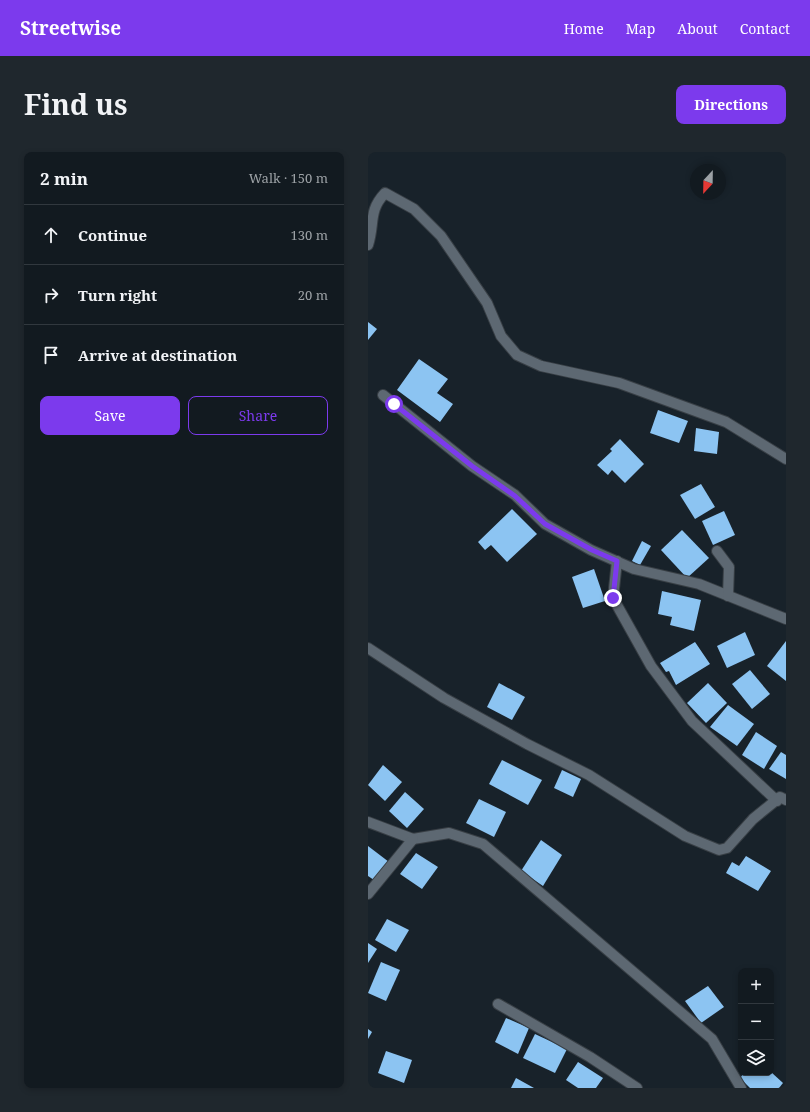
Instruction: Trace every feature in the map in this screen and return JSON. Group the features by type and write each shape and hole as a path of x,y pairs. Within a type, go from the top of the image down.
{"street":[{"path":"368,245 371,221 376,202 385,193 414,209 441,236 487,303 501,336 517,355 541,366 619,383 726,422 786,459"},
{"path":"383,395 472,466 515,496 545,524 592,550 634,569 699,584 786,619"},
{"path":"717,552 729,568 728,596"},
{"path":"368,648 444,698 527,744 590,775 685,836 719,850 728,848 754,819 782,797 692,721 651,666 613,598 617,561"},
{"path":"368,822 413,839 449,833 483,844 712,1039 741,1088"},
{"path":"368,894 413,839"},
{"path":"498,1004 590,1057 637,1088"}],"building":[{"path":"368,322 377,329 368,340"},
{"path":"419,359 448,379 437,393 453,404 440,422 397,390"},
{"path":"658,410 688,421 679,443 650,433"},
{"path":"696,428 719,432 717,454 694,451"},
{"path":"620,439 644,464 625,483 612,470 608,475 597,465 612,451 610,449"},
{"path":"701,484 715,507 695,519 680,495"},
{"path":"512,509 537,534 507,562 491,545 485,550 478,542"},
{"path":"724,511 735,535 713,545 702,521"},
{"path":"682,530 709,558 687,578 661,550"},
{"path":"642,541 651,546 640,565 632,561"},
{"path":"594,569 605,601 583,608 572,577"},
{"path":"662,591 701,600 694,631 670,625 672,617 658,614"},
{"path":"745,632 755,655 727,668 717,646"},
{"path":"786,641 786,681 767,666"},
{"path":"695,642 710,664 676,685 669,671 666,672 660,663"},
{"path":"750,670 770,694 752,709 732,684"},
{"path":"499,683 525,697 512,720 487,707"},
{"path":"708,683 727,703 706,723 687,703"},
{"path":"728,705 754,724 737,746 710,727"},
{"path":"756,732 777,746 764,769 742,755"},
{"path":"781,752 786,755 786,779 769,769"},
{"path":"502,760 542,780 528,805 489,784"},
{"path":"383,765 402,782 385,801 368,785"},
{"path":"562,770 581,779 573,797 554,788"},
{"path":"405,792 424,809 407,828 389,811"},
{"path":"479,799 506,812 494,837 466,823"},
{"path":"541,840 562,855 543,886 521,871"},
{"path":"368,846 389,862 374,880 368,876"},
{"path":"416,853 438,867 422,889 400,874"},
{"path":"746,856 771,871 758,891 726,873 732,862 739,866"},
{"path":"387,919 409,930 396,952 375,940"},
{"path":"368,943 377,949 368,963"},
{"path":"381,962 400,970 386,1001 368,993"},
{"path":"708,986 724,1007 701,1023 685,1001"},
{"path":"506,1018 529,1028 518,1054 495,1042"},
{"path":"368,1029 372,1032 368,1039"},
{"path":"535,1034 567,1049 555,1073 523,1058"},
{"path":"386,1051 412,1060 404,1083 378,1073"},
{"path":"578,1062 603,1078 596,1088 578,1088 566,1080"},
{"path":"774,1075 783,1083 779,1088 750,1088 740,1078 742,1076 774,1076"},
{"path":"516,1078 534,1088 511,1088"}],"route":[{"path":"394,404 472,466 515,496 545,524 592,550 617,561 613,598"}]}
